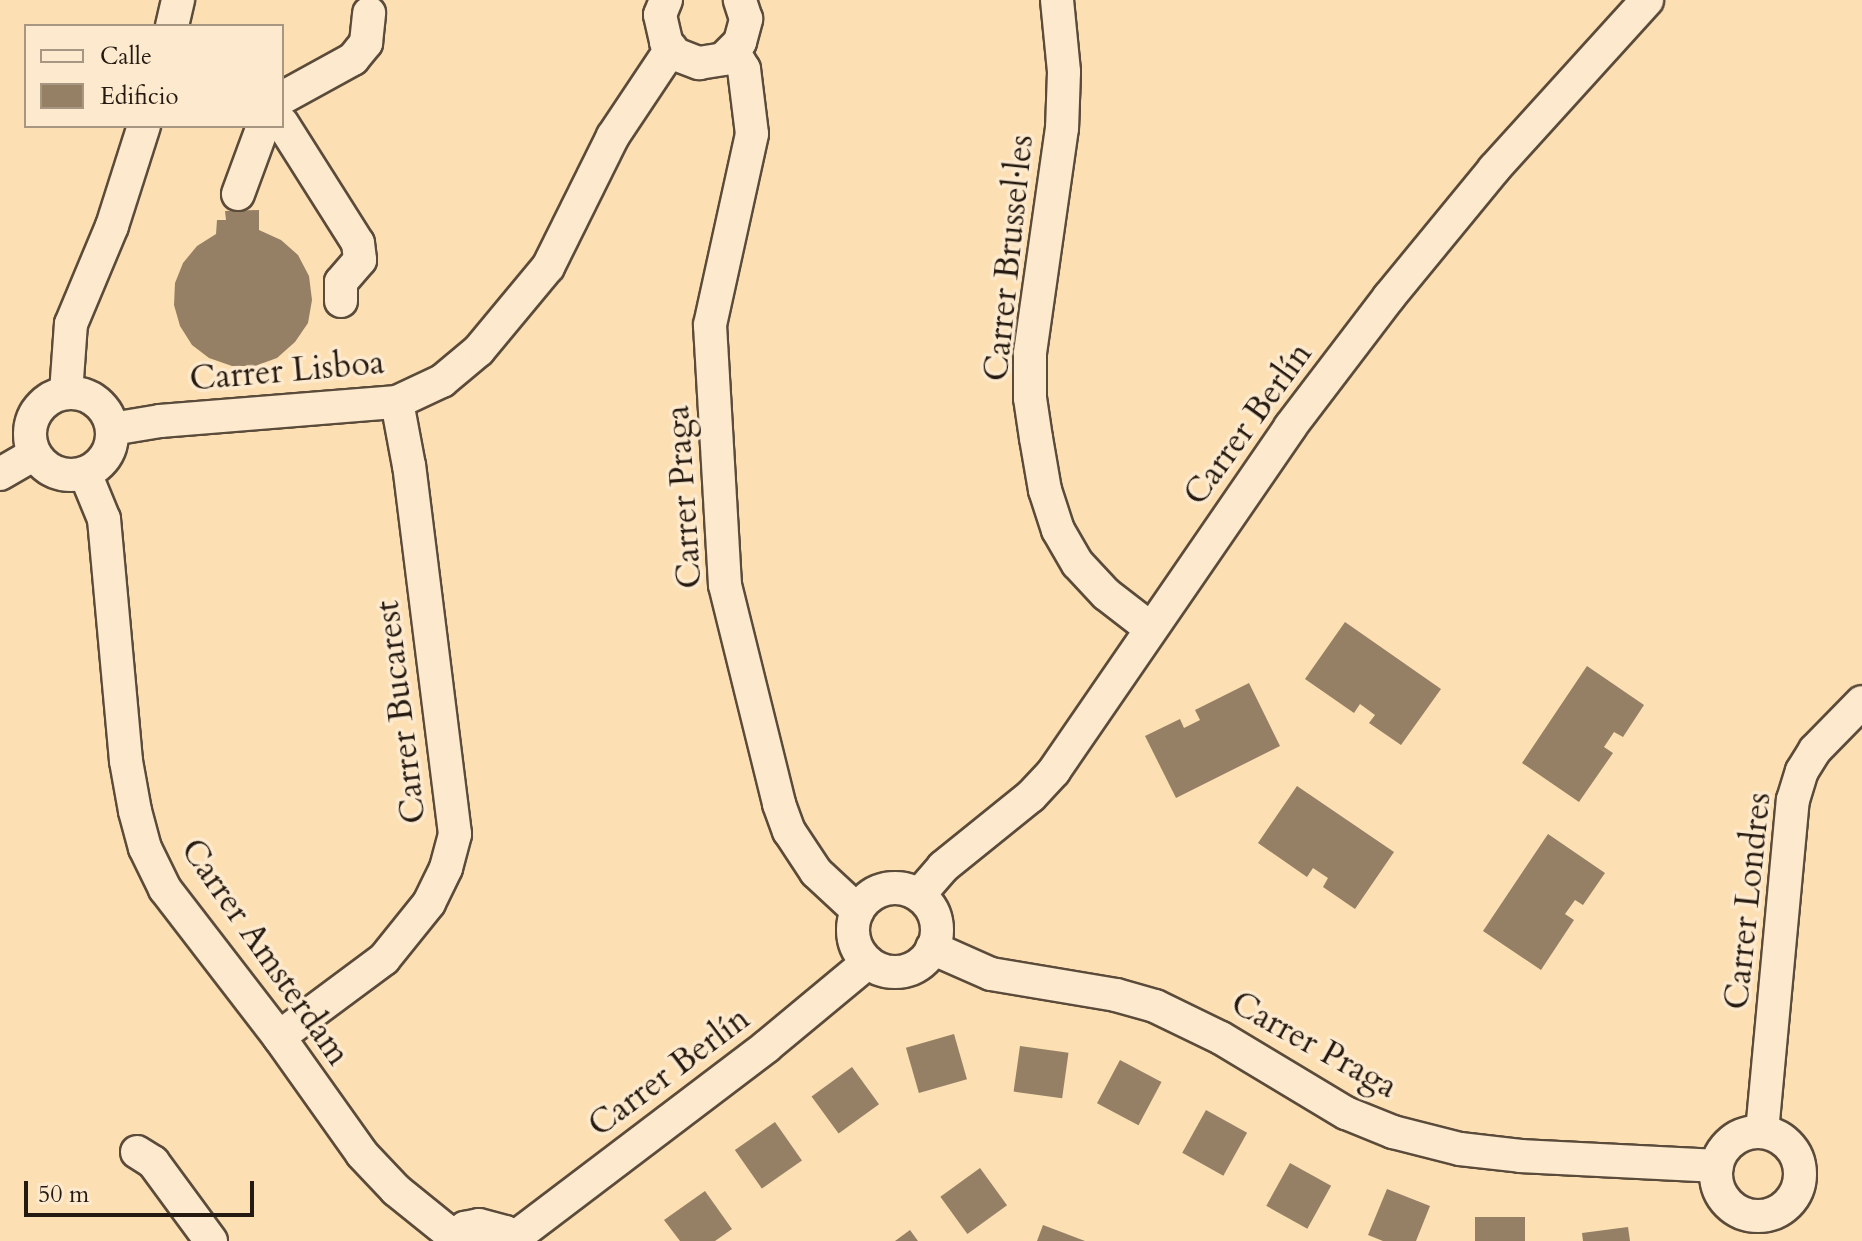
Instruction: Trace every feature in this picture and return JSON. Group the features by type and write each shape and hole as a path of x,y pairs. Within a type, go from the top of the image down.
{"street":[{"path":"172,24 178,0"},
{"path":"666,0 660,15 661,29 671,49 687,61 699,63 723,59 733,51 746,19 740,0"},
{"name":"Carrer Brussel·les","path":"1057,0 1064,72 1062,128 1030,354 1030,398 1054,517 1078,564 1106,594 1150,628"},
{"name":"Carrer Berlín","path":"919,895 943,867 1031,796 1054,771 1290,427 1389,297 1515,146 1647,0"},
{"path":"284,97 353,59 366,43 369,13"},
{"name":"Carrer Lisboa","path":"112,429 160,421 397,402 442,381 479,350 516,310 548,267 613,136 671,49"},
{"name":"Carrer Praga","path":"733,51 744,69 752,134 710,325 725,585 779,804 789,831 816,872 858,911"},
{"path":"284,126 358,243 360,260 341,282 341,301"},
{"path":"66,393 71,324 112,226 143,128"},
{"path":"238,194 262,128"},
{"path":"66,393 90,397 100,405 112,429 106,456 85,473 57,474 45,467 34,454 29,431 33,417 50,398 66,393"},
{"name":"Carrer Bucarest","path":"279,1037 352,986 384,959 429,903 446,868 455,834 409,466 397,402"},
{"path":"0,474 34,454"},
{"name":"Carrer Amsterdam","path":"85,473 104,519 126,761 145,848 165,889 279,1037 332,1114 385,1179 452,1238"},
{"name":"Carrer Londres","path":"1762,1132 1793,800 1802,771 1815,750 1862,702"},
{"path":"893,888 919,895 935,916 937,931 932,948 916,966 902,971 888,971 868,962 856,947 853,933 858,911 868,897 893,888"},
{"name":"Carrer Praga","path":"932,948 991,974 1116,995 1155,1006 1208,1030 1325,1102 1393,1132 1460,1149 1521,1156 1717,1166"},
{"name":"Carrer Berlín","path":"514,1240 767,1046 868,962"},
{"path":"1762,1132 1785,1140 1794,1151 1801,1178 1797,1191 1778,1211 1744,1228 1719,1190 1717,1166 1723,1150 1733,1140 1745,1133 1762,1132"},
{"path":"137,1152 153,1162 211,1241"},
{"path":"452,1238 479,1225 493,1226 514,1240"}],"building":[{"path":"259,210 259,230 281,240 298,255 309,276 312,300 308,323 295,342 277,358 255,366 232,366 209,358 192,345 180,326 174,305 175,283 183,263 197,246 216,234 217,220 226,220 225,211"},
{"path":"1345,622 1441,689 1401,745 1369,723 1375,715 1360,704 1354,713 1305,679"},
{"path":"1587,666 1644,705 1623,737 1614,732 1604,747 1613,753 1579,802 1522,763"},
{"path":"1249,683 1280,746 1176,798 1145,736 1180,719 1184,728 1200,720 1195,710"},
{"path":"1297,786 1394,852 1355,909 1323,887 1328,878 1313,868 1307,877 1258,843"},
{"path":"1548,834 1605,873 1583,905 1575,900 1565,914 1574,920 1541,970 1483,931"},
{"path":"954,1034 967,1079 919,1093 906,1048"},
{"path":"1020,1046 1069,1053 1062,1098 1014,1092"},
{"path":"1120,1060 1161,1082 1138,1125 1097,1103"},
{"path":"852,1067 879,1104 839,1134 812,1096"},
{"path":"1206,1110 1247,1133 1223,1176 1182,1153"},
{"path":"775,1122 802,1161 762,1189 735,1150"},
{"path":"1290,1163 1331,1186 1307,1229 1266,1206"},
{"path":"980,1168 1007,1205 967,1234 940,1197"},
{"path":"1387,1189 1430,1206 1416,1241 1383,1241 1368,1235"},
{"path":"705,1191 732,1229 715,1241 680,1241 664,1220"},
{"path":"1475,1217 1525,1217 1525,1241 1475,1241"},
{"path":"1043,1225 1085,1241 1037,1241"},
{"path":"1628,1227 1630,1241 1583,1241 1582,1233"},
{"path":"910,1230 918,1241 895,1241"}]}
